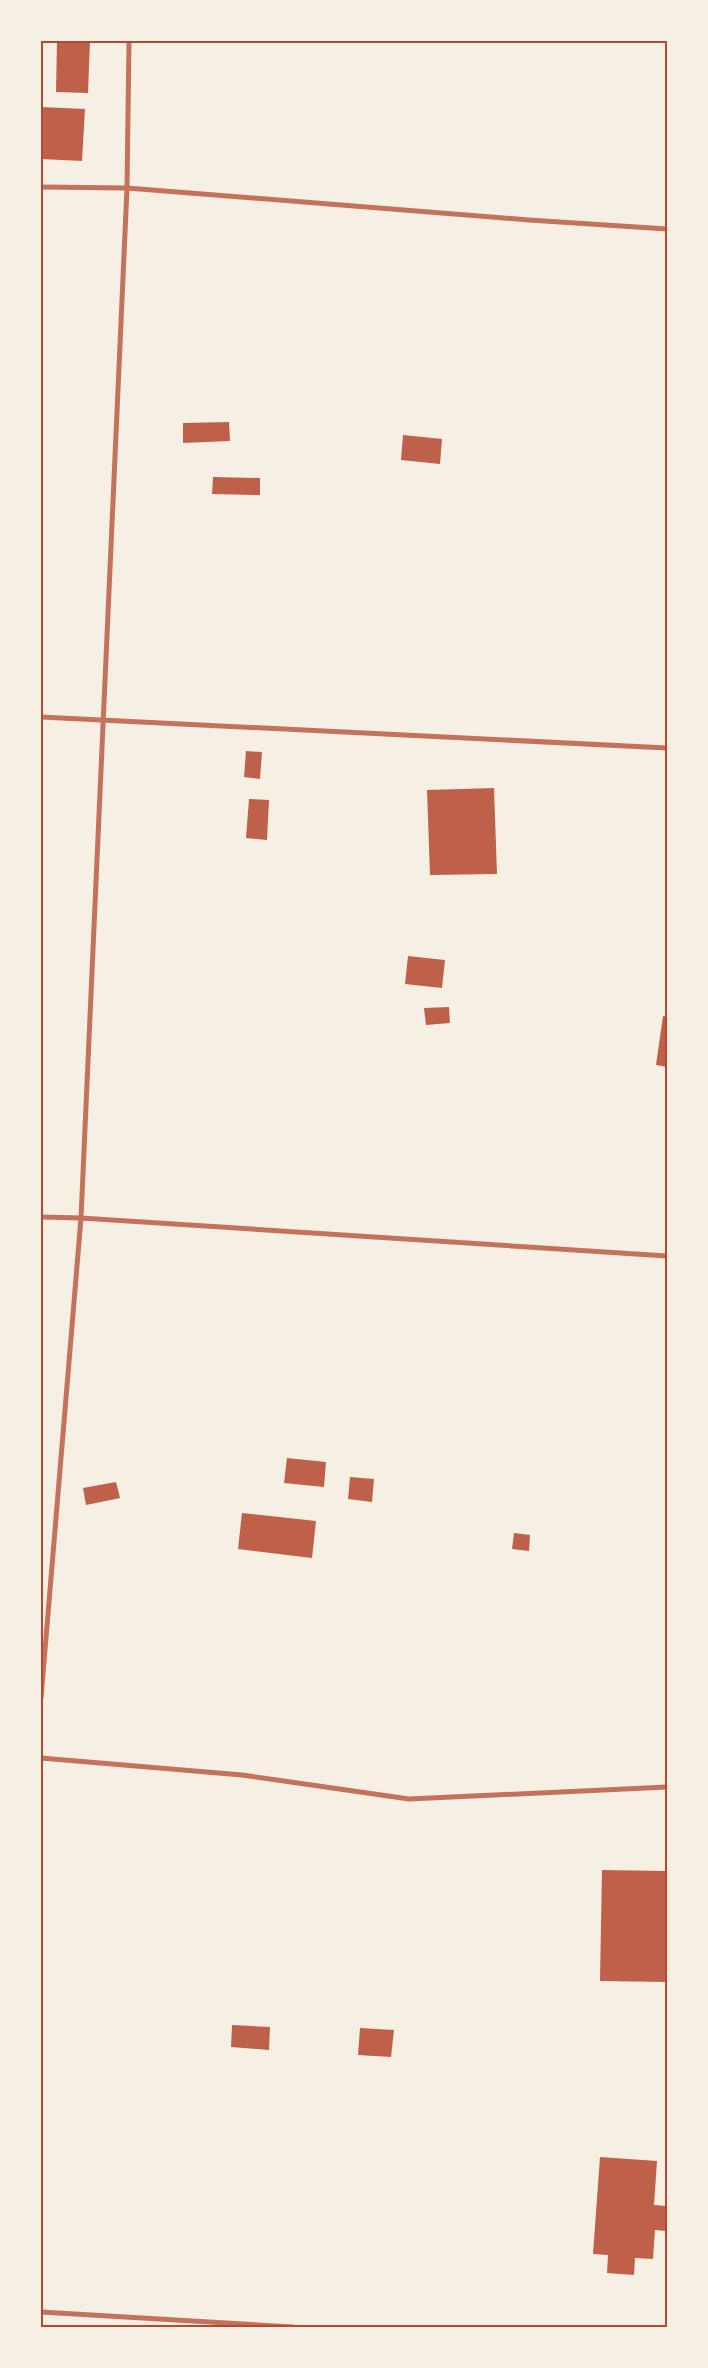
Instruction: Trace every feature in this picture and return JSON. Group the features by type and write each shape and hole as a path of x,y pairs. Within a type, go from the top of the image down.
{"street":[{"path":"41,1698 80,1218 127,188 128,41"},
{"path":"41,187 127,188 667,229"},
{"path":"41,717 667,748"},
{"path":"41,1218 80,1218 667,1256"},
{"path":"41,1758 242,1775 409,1799 667,1788"},
{"path":"41,2312 293,2327"}],"building":[{"path":"57,41 90,41 88,93 56,92"},
{"path":"41,107 85,109 82,161 41,159"},
{"path":"229,422 230,441 183,443 183,423"},
{"path":"403,435 442,439 440,464 401,460"},
{"path":"213,477 260,478 260,495 212,494"},
{"path":"246,751 262,752 260,779 244,777"},
{"path":"494,788 497,874 430,875 427,790"},
{"path":"249,799 269,800 267,840 246,838"},
{"path":"408,956 445,960 442,988 405,984"},
{"path":"449,1007 450,1023 426,1025 424,1008"},
{"path":"663,1016 667,1017 667,1067 656,1065"},
{"path":"287,1458 326,1462 324,1487 284,1483"},
{"path":"350,1477 374,1479 372,1502 348,1499"},
{"path":"116,1482 120,1498 86,1505 83,1488"},
{"path":"242,1513 316,1521 312,1558 238,1549"},
{"path":"514,1533 530,1535 529,1551 512,1549"},
{"path":"602,1870 667,1871 667,1982 600,1981"},
{"path":"232,2025 270,2027 269,2050 231,2047"},
{"path":"360,2028 394,2030 391,2057 358,2055"},
{"path":"600,2157 657,2161 654,2205 667,2206 666,2231 655,2230 653,2259 635,2258 634,2275 607,2273 608,2255 593,2254"}]}
